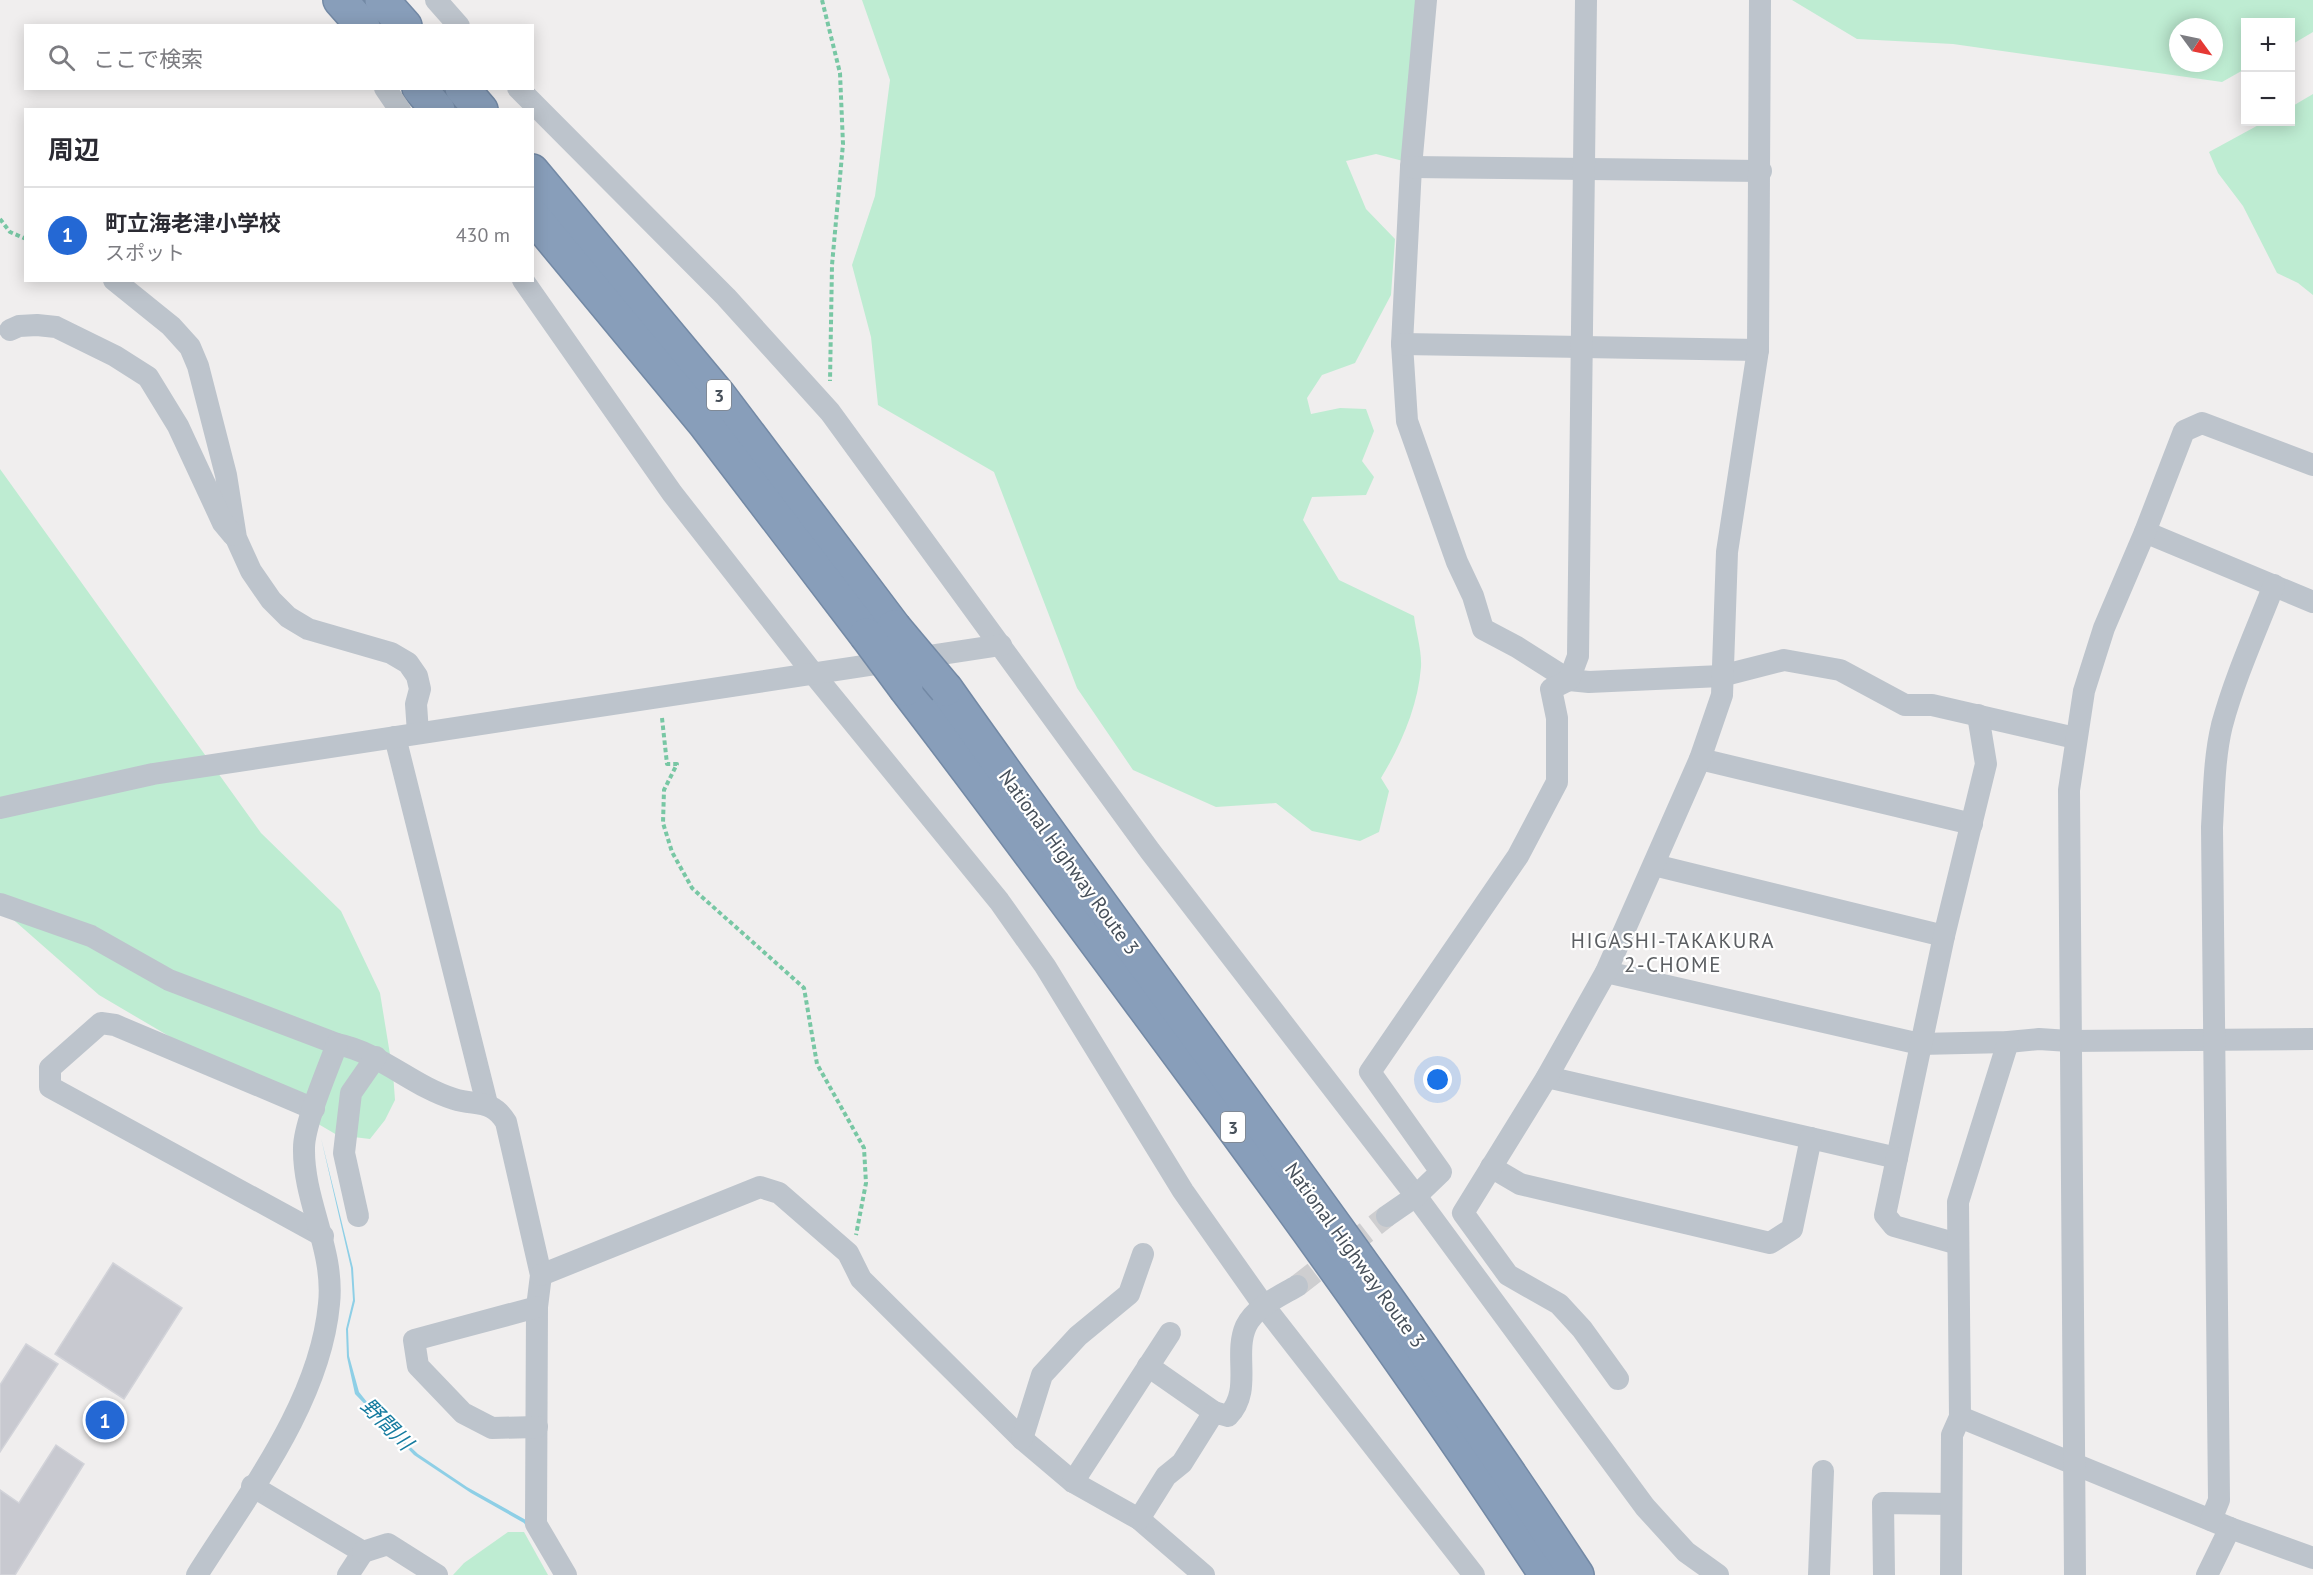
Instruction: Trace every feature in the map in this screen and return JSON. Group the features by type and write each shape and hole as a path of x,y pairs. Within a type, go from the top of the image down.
{"highway":[{"path":"340,0 361,24"},
{"path":"382,0 403,24"},
{"path":"421,90 436,108"},
{"path":"464,90 479,108"},
{"name":"National Highway Route 3","path":"534,173 719,395 880,631 906,689 1277,1187 1477,1470 1546,1575"},
{"name":"National Highway Route 3","path":"534,217 880,631 946,689 1091,894 1485,1434 1577,1575"}],"street":[{"path":"324,0 340,24"},
{"path":"436,0 457,24"},
{"path":"1426,0 1411,167 1402,344 1407,421 1457,562 1473,596 1483,629 1517,647 1569,680 1589,682 1721,676 1784,660 1840,670 1905,705 1932,705 2075,738"},
{"path":"1387,1216 1416,1196 1441,1172 1370,1072 1518,856 1557,782 1557,718 1551,689 1569,680 1578,656 1586,0"},
{"path":"1618,1379 1582,1329 1559,1304 1508,1275 1463,1212 1547,1077 1606,972 1700,759 1722,695 1727,552 1758,350 1761,171 1760,0"},
{"path":"386,90 399,108"},
{"path":"520,90 726,297 830,412 1150,851 1416,1196 1645,1507 1686,1552 1718,1575"},
{"path":"1411,167 1761,171"},
{"path":"116,282 171,326 190,346 198,366 226,475 236,538"},
{"path":"524,282 672,493 812,672 999,901 1045,966 1183,1191 1264,1306 1474,1575"},
{"path":"10,330 19,326 56,327 115,356 148,377 178,426 224,523 236,538 251,571 271,600 288,616 308,629 391,653 408,663 417,676 420,689 416,704 418,733"},
{"path":"1402,344 1582,349 1758,350"},
{"path":"2075,1575 2069,1041 2069,790 2075,738 2084,691 2104,628 2145,532 2184,430 2202,423 2313,465"},
{"path":"2145,532 2313,602"},
{"path":"2207,1575 2221,1524 2214,774 2222,726 2236,680 2274,585"},
{"path":"0,808 153,774 1001,645"},
{"path":"1958,1244 1894,1226 1885,1215 1944,936 1986,764 1978,716"},
{"path":"395,737 487,1104"},
{"path":"1700,759 1972,824"},
{"path":"1654,866 1944,936"},
{"path":"0,904 91,936 169,980 337,1044 357,1048 442,1095 487,1104 499,1110 506,1122 541,1275 537,1307 536,1524 566,1575"},
{"path":"1606,972 1920,1044 2039,1039 2215,1041 2313,1039"},
{"path":"314,1109 115,1024 101,1023 50,1068 50,1087 323,1236"},
{"path":"1951,1575 1952,1436 1960,1417 1958,1202 2008,1042"},
{"path":"197,1575 307,1394 322,1351 330,1303 329,1273 323,1236 305,1170 304,1146 314,1109 337,1044"},
{"path":"358,1216 344,1153 351,1093 376,1057"},
{"path":"1547,1077 1897,1158"},
{"path":"1491,1167 1520,1184 1770,1243 1792,1229 1811,1138"},
{"path":"541,1275 760,1187 779,1193 848,1253 861,1279 1022,1439 1073,1482 1139,1519 1204,1575"},
{"path":"1022,1439 1042,1375 1078,1336 1129,1294 1143,1254"},
{"path":"1148,1366 1214,1412 1228,1416 1237,1407 1242,1386 1246,1326 1264,1306 1297,1286"},
{"path":"537,1307 414,1340 418,1366 463,1413 492,1428 537,1427"},
{"path":"1073,1482 1170,1333"},
{"path":"1139,1519 1166,1476 1182,1463 1214,1412"},
{"path":"1960,1417 2221,1524 2313,1558"},
{"path":"1819,1575 1824,1471"},
{"path":"252,1486 363,1552"},
{"path":"1884,1575 1883,1503 1951,1504"},
{"path":"348,1575 363,1552 388,1544 437,1575"}],"path":[{"path":"822,0 840,73 843,144 832,265 830,412"},
{"path":"0,219 10,232 24,238"},
{"path":"659,697 667,764 677,764 664,790 663,823 672,852 692,888 804,988 817,1064 864,1148 866,1183 859,1228 848,1253"}],"green space":[{"path":"862,0 1427,0 1403,161 1376,154 1346,161 1366,209 1395,239 1391,295 1355,363 1322,375 1307,398 1311,414 1340,408 1366,409 1374,431 1362,461 1374,477 1366,495 1312,497 1303,520 1339,580 1414,616 1420,648 1421,667 1412,711 1402,739 1381,778 1389,791 1379,832 1360,841 1312,831 1276,803 1216,807 1133,770 1077,688 994,472 878,405 871,337 852,265 875,196 890,80"},
{"path":"1792,0 2313,0 2313,32 2295,43 2295,18 2241,18 2241,71 2222,82 1953,44 1857,39"},
{"path":"2313,94 2313,295 2298,283 2277,273 2243,206 2218,173 2209,152 2257,126 2295,126 2295,105"},
{"path":"0,469 261,833 341,911 380,993 393,1073 395,1100 385,1120 370,1139 337,1135 99,995 0,908"},
{"path":"508,1532 524,1532 548,1575 453,1575 464,1563"}],"water":[{"name":"野間川","path":"321,1138 353,1268 355,1301 348,1329 349,1356 359,1392 379,1417 418,1454 467,1487 526,1520 544,1557 524,1523 471,1493 414,1455 355,1394 347,1357 346,1329 353,1300 351,1268"}],"building":[{"path":"113,1263 182,1308 124,1399 55,1354"},
{"path":"26,1344 58,1364 0,1452 0,1385"},
{"path":"56,1445 84,1464 15,1575 0,1575 0,1490 19,1503"}],"tunnel":[{"path":"1297,1286 1387,1216"}],"place":[{"name":"町立海老津小学校","path":"105,1420"}],"district":[{"name":"HIGASHI-TAKAKURA 2-CHOME","path":"1673,952"}]}
